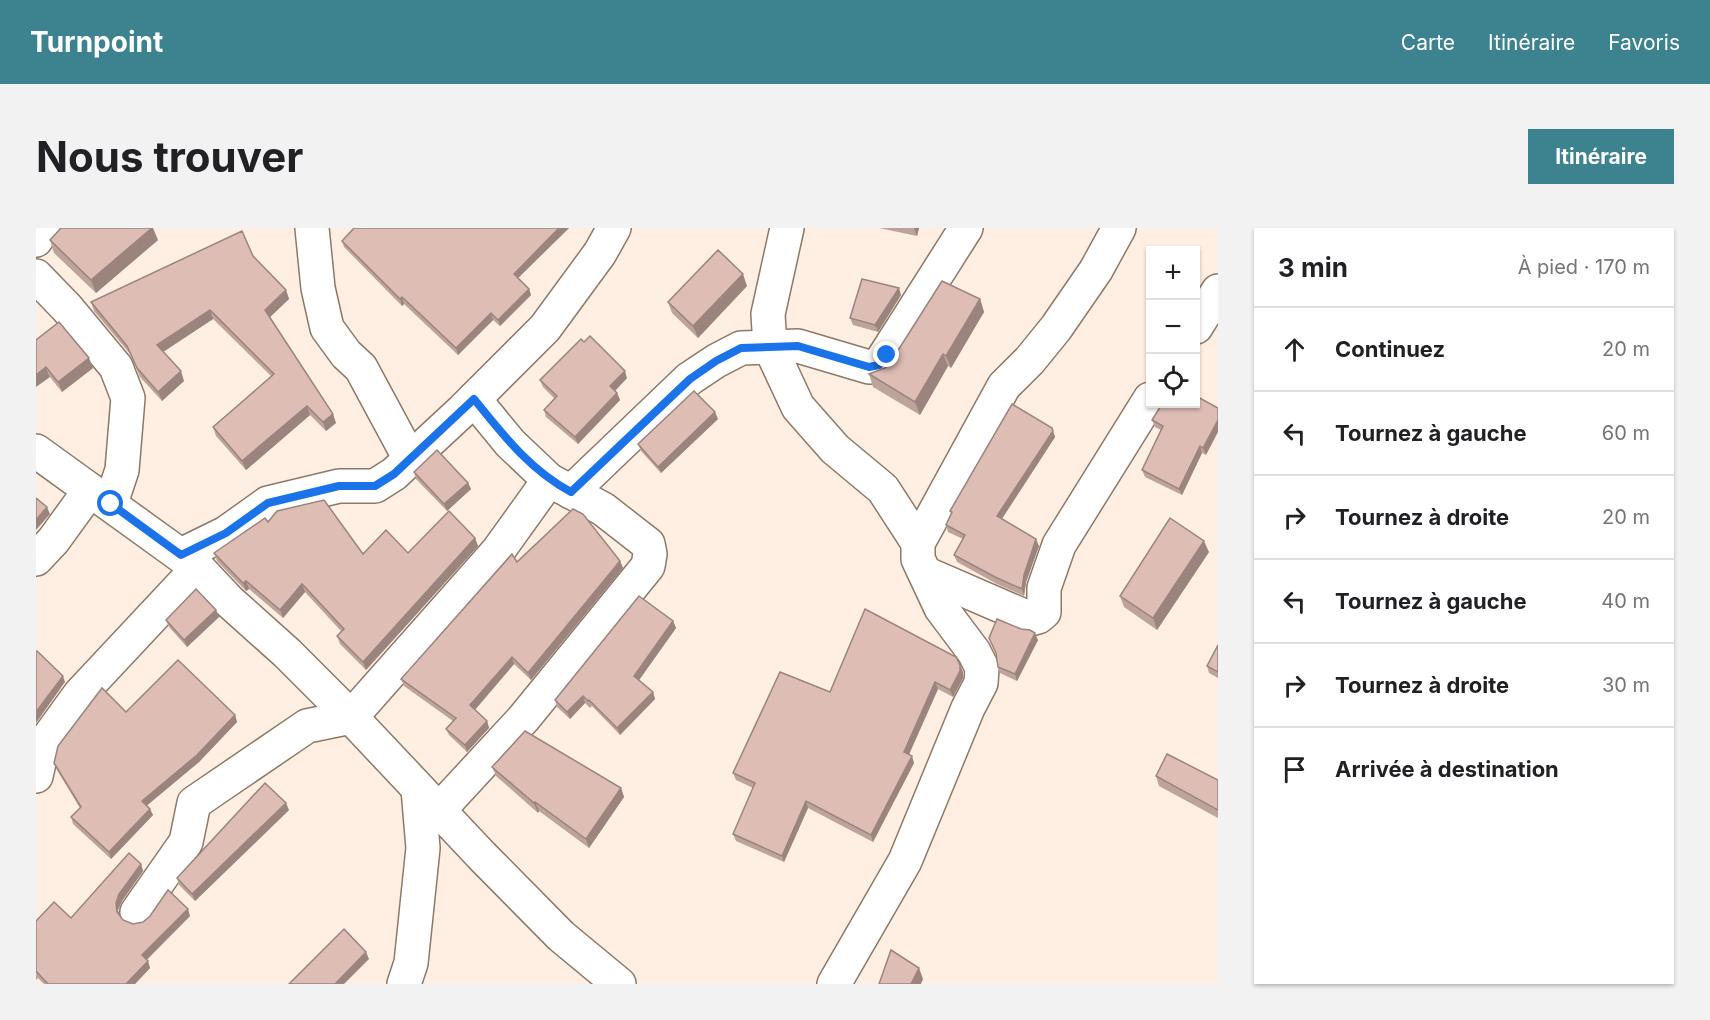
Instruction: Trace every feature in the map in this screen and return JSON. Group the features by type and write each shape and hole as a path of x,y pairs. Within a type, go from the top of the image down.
{"street":[{"path":"36,240 44,228"},
{"path":"312,228 318,288 327,328 346,354 361,368 410,459"},
{"path":"36,776 39,745 190,561 268,503 339,486 375,486 394,474 545,328 600,253 614,228"},
{"path":"787,228 768,314 771,347 798,407 836,449 883,489 918,543"},
{"path":"137,912 186,842 194,803 307,726 351,717 498,551 560,486 690,379 716,361 741,348 798,346 869,367 879,365 966,228"},
{"path":"834,984 905,861 968,708 981,683 982,668 974,652 941,608 918,559 918,543 1004,386 1030,360 1056,328 1096,270 1119,228"},
{"path":"36,276 67,308 116,367 128,398 122,470 100,497 53,540 36,559"},
{"path":"1200,320 1218,291"},
{"path":"404,984 411,963 429,799 524,718 648,566 650,554 648,544 603,509 560,486 510,443 474,399"},
{"path":"927,574 1031,619 1038,617 1044,612 1044,588 1059,545 1146,405"},
{"path":"36,451 190,561 351,717 561,936 619,984"}],"building":[{"path":"61,228 152,228 91,280 50,240"},
{"path":"354,228 559,228 514,274 529,289 498,320 491,313 456,348 402,297 400,299 342,241"},
{"path":"242,231 253,256 286,290 265,310 333,414 323,422 307,406 242,461 213,427 274,374 210,310 157,345 181,371 158,392 137,368 127,346 91,302"},
{"path":"718,250 743,274 693,326 668,302"},
{"path":"862,279 899,288 875,325 850,318"},
{"path":"942,281 980,299 946,356 943,354 915,402 869,374 885,368 890,363"},
{"path":"59,322 89,358 58,382 46,367 36,375 36,340"},
{"path":"590,336 625,371 610,386 617,393 575,437 544,410 557,396 540,380 581,339 584,342"},
{"path":"694,391 715,412 658,467 638,444"},
{"path":"1200,398 1218,408 1218,420 1203,448 1200,446 1179,489 1142,470 1163,426 1152,420 1160,408 1200,408"},
{"path":"1012,404 1052,428 1053,431 997,516 1036,539 1024,575 1022,589 954,555 965,535 946,525 952,512 950,511"},
{"path":"437,450 468,483 444,504 414,472"},
{"path":"36,498 47,507 36,520"},
{"path":"324,500 363,554 386,530 408,553 449,511 475,538 363,662 337,636 344,629 302,584 280,610 246,581 243,583 214,553 265,518 268,522 277,511"},
{"path":"573,509 583,514 620,561 528,673 512,657 470,705 487,721 465,745 446,729 456,718 401,679 512,554 517,562"},
{"path":"1170,518 1204,541 1153,618 1120,596"},
{"path":"196,589 216,610 184,640 166,620"},
{"path":"639,596 673,621 634,676 653,692 617,728 583,696 567,712 555,700"},
{"path":"865,609 956,657 960,665 960,671 950,690 935,682 904,752 912,756 871,835 806,801 782,856 733,834 755,783 733,773 780,672 830,692"},
{"path":"997,619 1035,633 1015,674 998,667 996,653 989,638"},
{"path":"1218,645 1218,672 1207,666"},
{"path":"36,652 63,676 36,712"},
{"path":"178,660 235,715 197,755 142,801 150,809 109,852 71,817 81,807 54,763 58,746 102,688 126,712"},
{"path":"525,731 621,788 586,839 534,803 492,767"},
{"path":"1167,754 1218,780 1218,810 1156,776"},
{"path":"265,783 286,803 192,894 177,878"},
{"path":"129,853 141,864 119,894 116,903 117,912 123,920 133,924 143,922 150,916 168,890 188,909 142,955 148,961 126,984 48,984 36,971 36,921 54,902 71,918"},
{"path":"344,929 366,952 335,984 289,984"},
{"path":"891,950 919,968 911,984 879,984"}],"route":[{"path":"111,504 181,555 226,533 268,503 339,486 375,486 394,474 474,399 510,443 549,480 571,492 690,379 716,361 741,348 798,346 869,367 879,365 887,355"}]}
